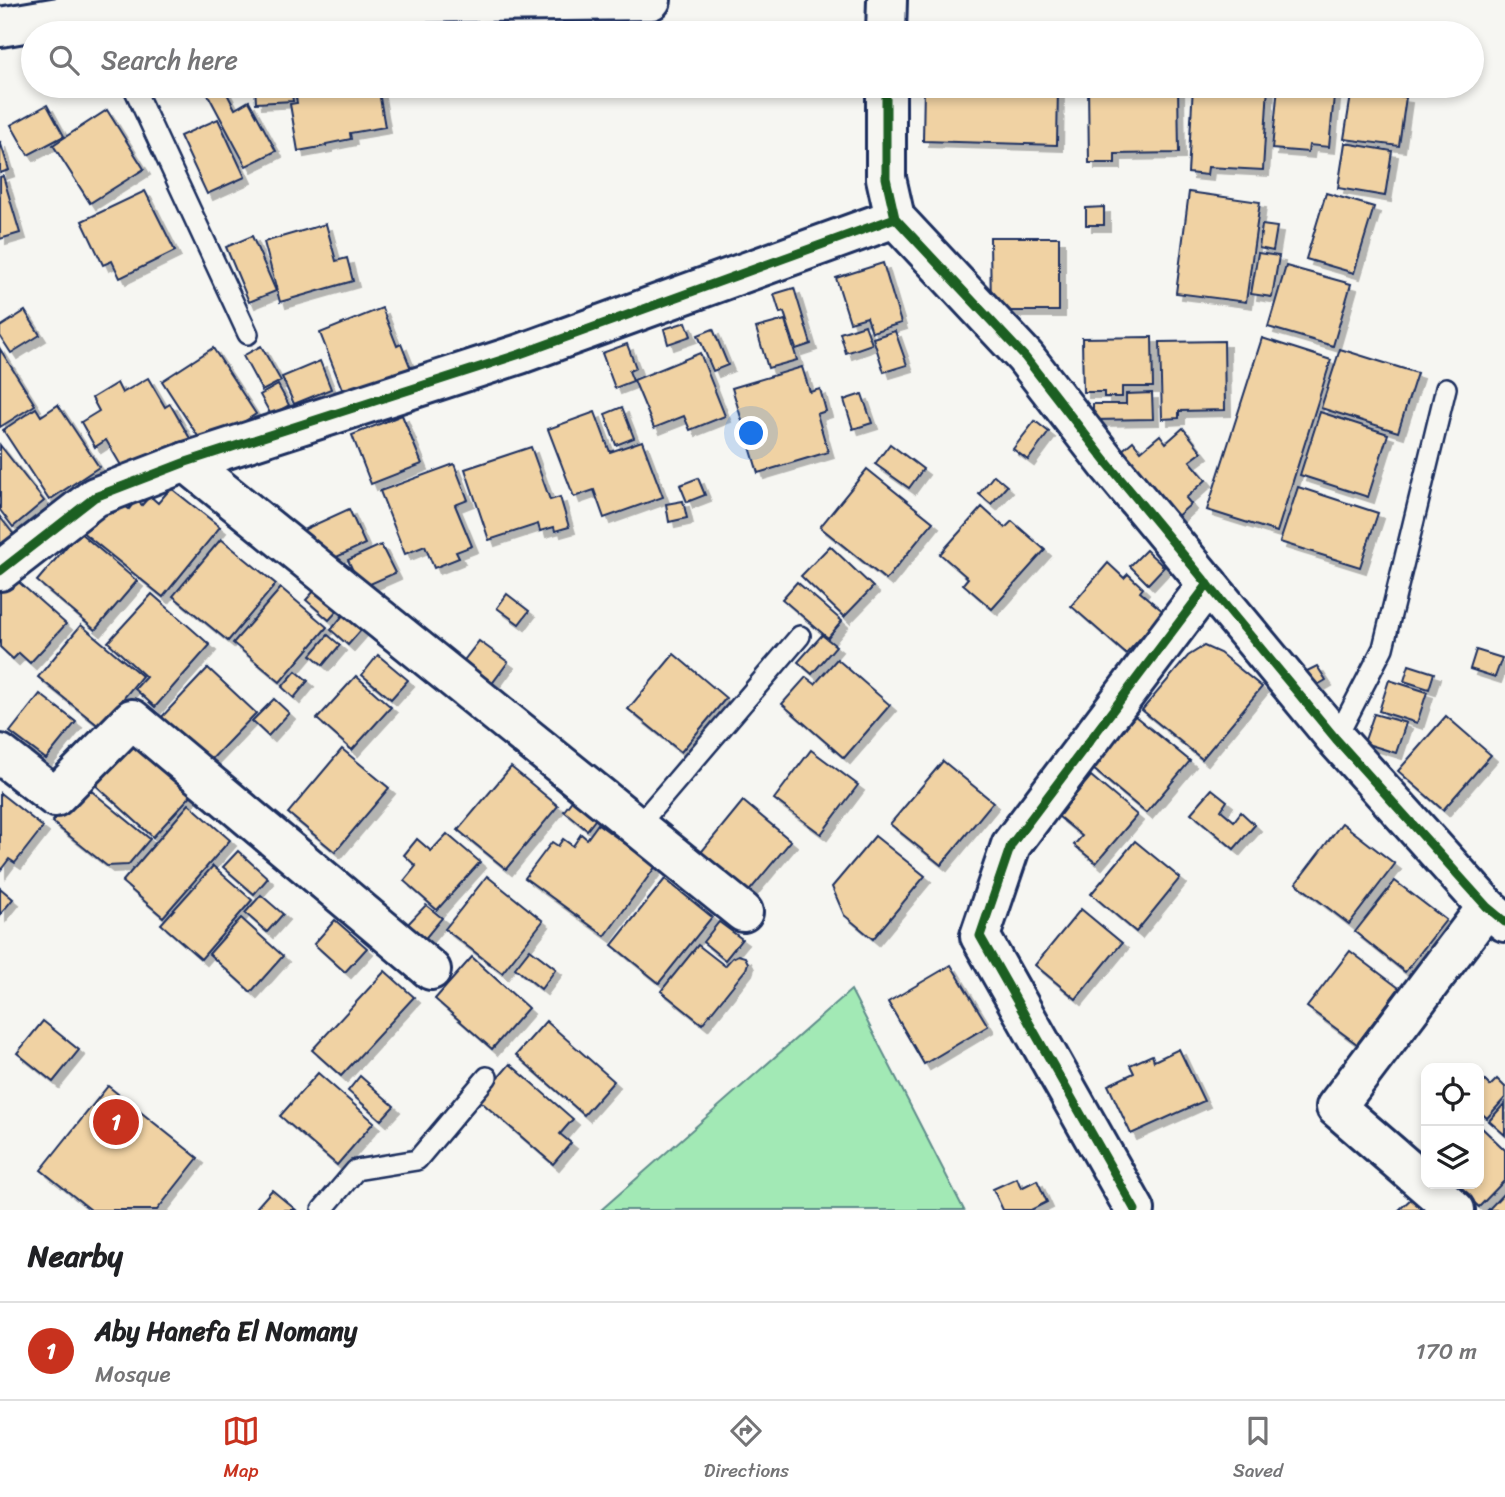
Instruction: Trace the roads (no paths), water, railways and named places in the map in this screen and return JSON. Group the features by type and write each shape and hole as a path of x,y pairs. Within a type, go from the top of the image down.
{"street":[{"path":"144,21 402,1 651,0"},
{"path":"886,21 887,0"},
{"path":"35,21 65,16 90,21"},
{"path":"0,27 21,23"},
{"path":"886,98 886,177 895,218 1025,358 1108,464 1336,739 1496,914 1336,1107 1455,1210"},
{"path":"0,570 95,497 186,462 520,355 895,218"},
{"path":"186,462 743,912"},
{"path":"1135,1210 979,936 1011,845 1208,584"},
{"path":"0,754 55,797 132,719 431,970"}],"lane":[{"path":"139,98 248,334"},
{"path":"1336,739 1383,648 1446,388"},
{"path":"637,827 800,636"},
{"path":"322,1210 356,1170 417,1160 487,1077"}],"place":[{"name":"Aby Hanefa El Nomany","path":"116,1122"}]}
